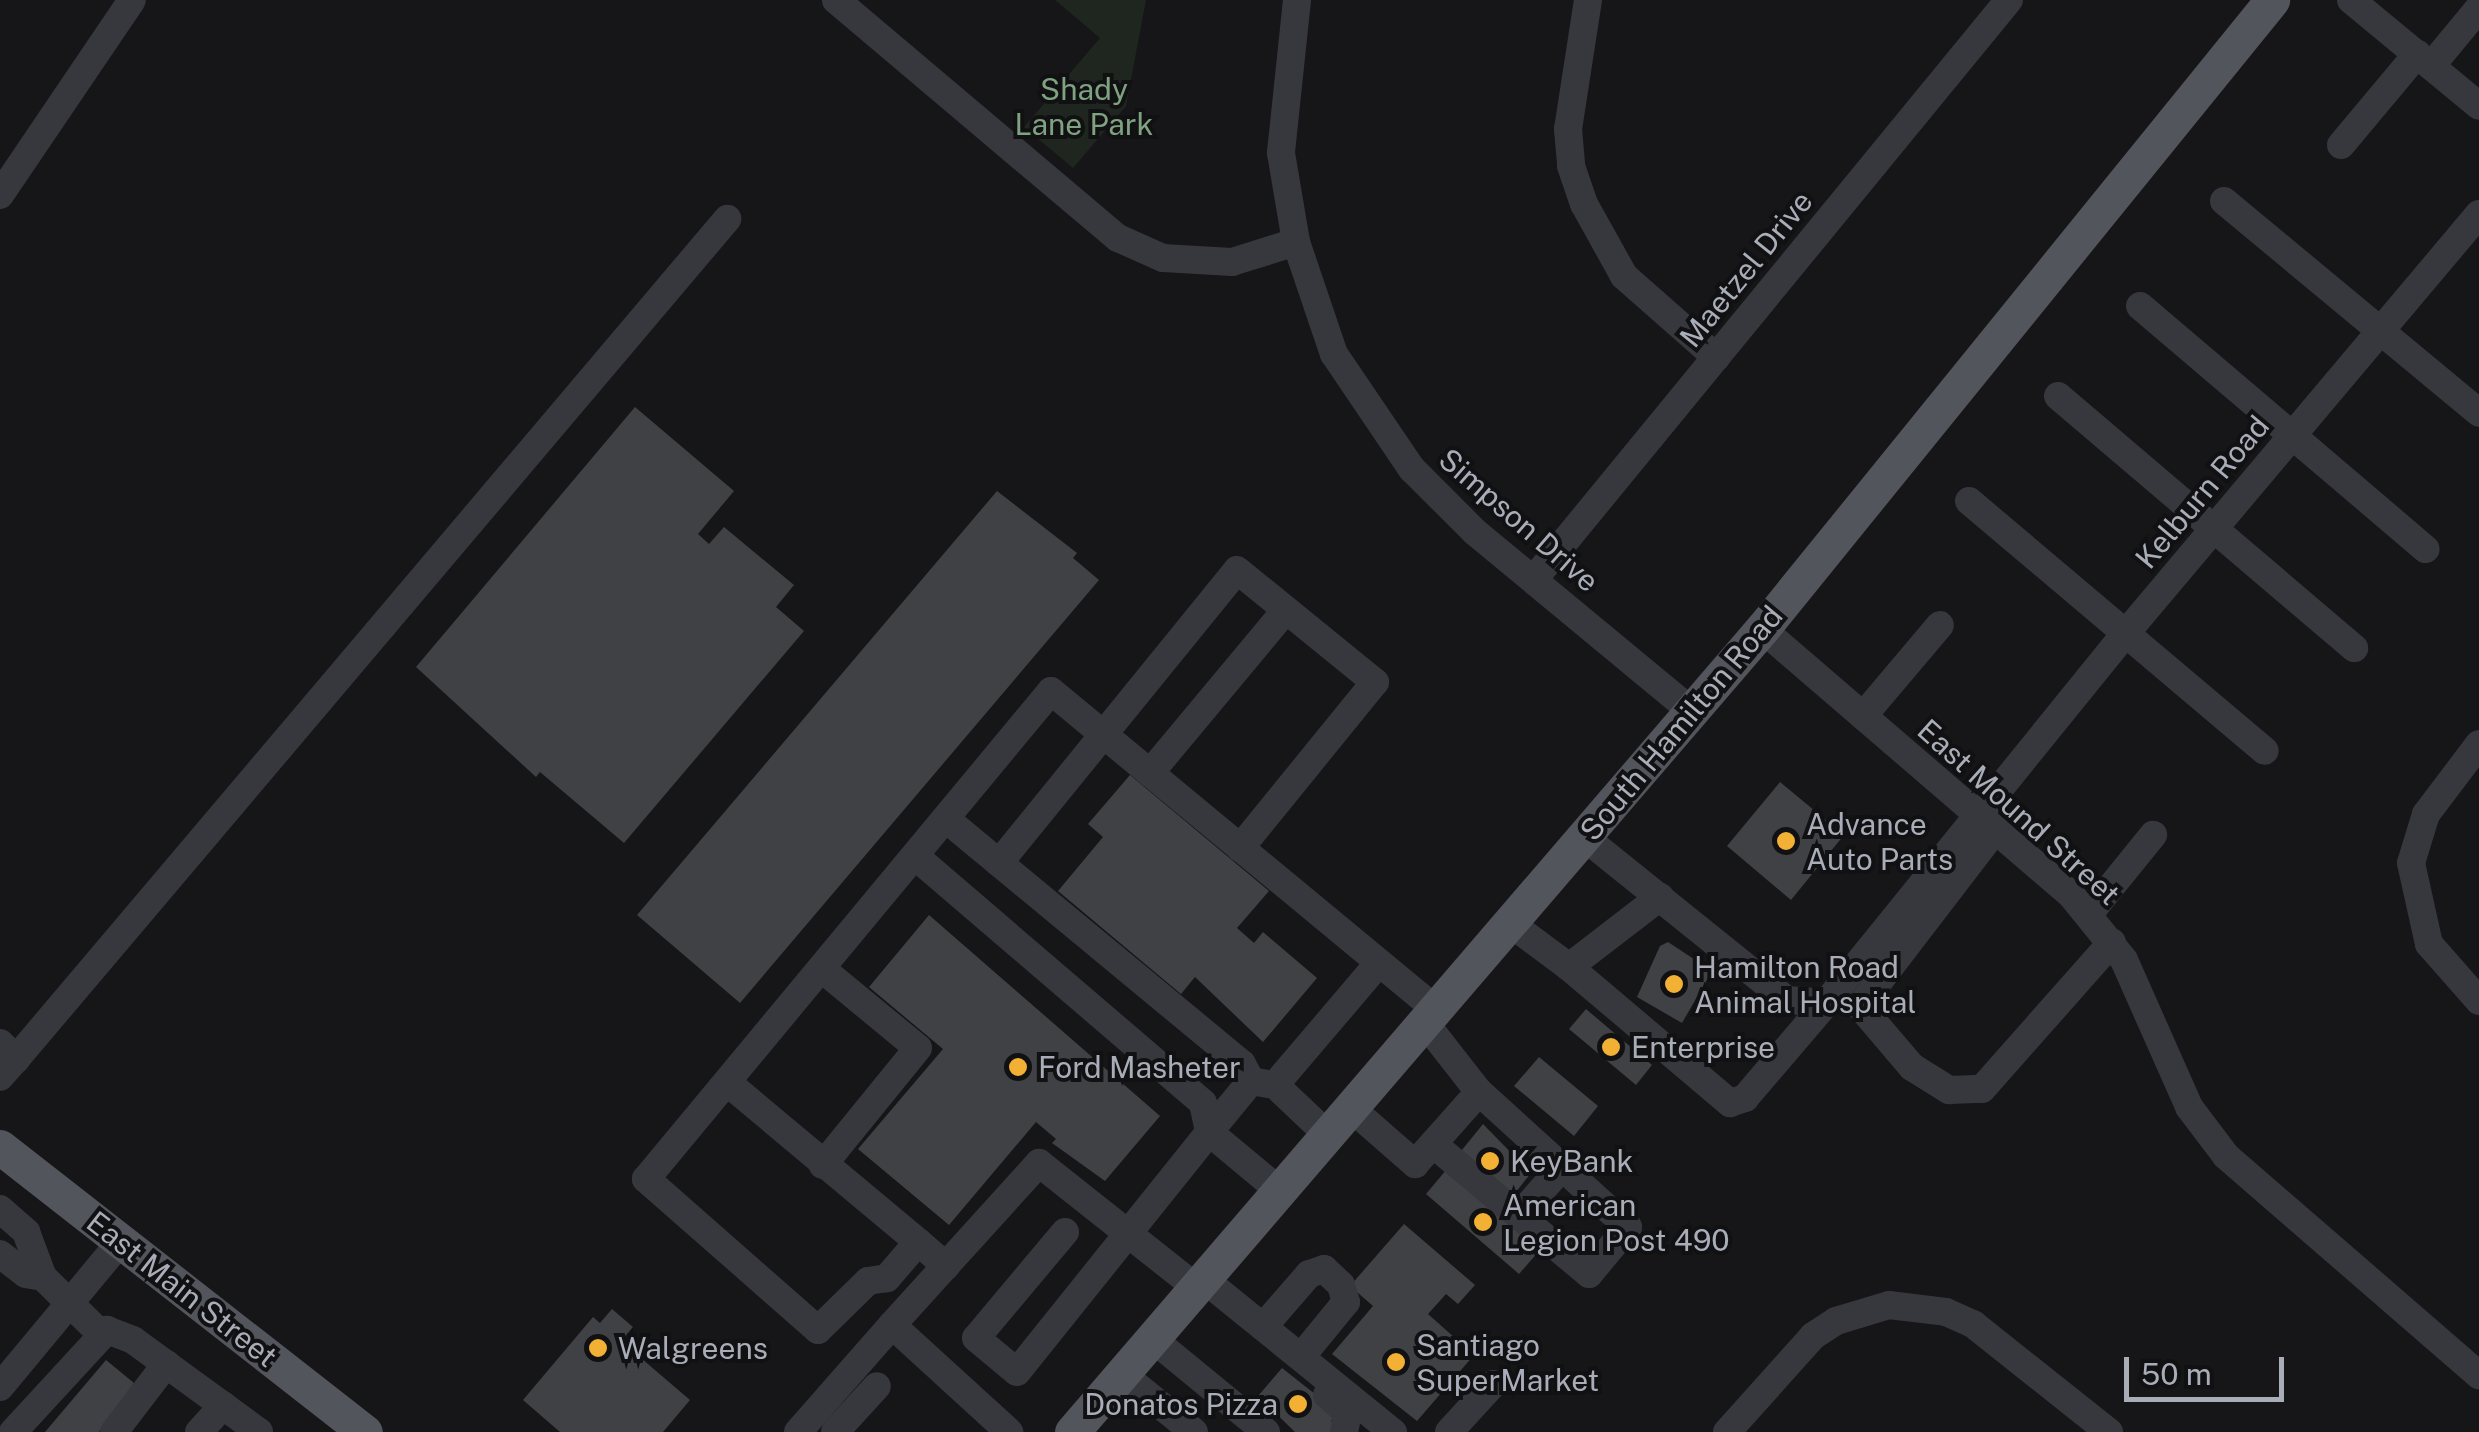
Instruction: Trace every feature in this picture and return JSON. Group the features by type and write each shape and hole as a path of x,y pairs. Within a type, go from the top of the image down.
{"main road":[{"name":"South Hamilton Road","path":"1072,1432 1762,628 2272,0"},
{"name":"East Main Street","path":"0,1147 356,1430"}],"street":[{"path":"0,195 132,0"},
{"path":"836,0 1118,238 1163,258 1215,261 1268,254 1296,242"},
{"name":"Simpson Drive","path":"1297,0 1283,88 1281,153 1296,242 1334,354 1370,415 1424,482 1691,711"},
{"path":"1588,0 1568,129 1584,204 1624,276 1716,357"},
{"path":"2351,0 2479,106"},
{"name":"Maetzel Drive","path":"1534,578 1998,4"},
{"path":"2341,145 2479,8"},
{"path":"2224,200 2479,413"},
{"name":"Kelburn Road","path":"1986,822 2126,633 2479,214"},
{"path":"5,1060 727,219"},
{"path":"2140,306 2426,549"},
{"path":"2058,396 2354,648"},
{"path":"1968,501 2265,751"},
{"path":"999,863 1105,736 1131,693 1237,570 1375,682 1240,848"},
{"path":"1150,774 1286,610"},
{"path":"1863,716 1940,625"},
{"name":"East Mound Street","path":"1762,628 2089,914 2112,942 2189,1107 2226,1156 2479,1376"},
{"path":"918,1242 887,1278 868,1281 818,1330 646,1180 1051,691 1379,963 1431,1017 1480,1092 1628,1227 1588,1274 1433,1144"},
{"path":"2479,744 2426,814 2414,850 2413,890 2429,944 2479,1001"},
{"path":"946,819 1329,1136"},
{"path":"1986,822 1860,1006 1912,1067 1949,1090 1982,1089 2112,942"},
{"path":"1510,923 1569,967 1730,1104 1745,1098 1986,822"},
{"path":"2089,914 2154,835"},
{"path":"1584,837 1787,1000 1826,1004"},
{"path":"916,856 1203,1103 1209,1132 1281,1192"},
{"path":"1569,967 1660,897"},
{"path":"1065,1232 976,1338 1017,1372 1209,1132 1263,1083 1379,963"},
{"path":"822,969 918,1048 824,1165"},
{"path":"728,1083 946,1266"},
{"path":"1352,1109 1415,1164 1480,1092"},
{"path":"798,1432 1040,1163 1130,1234 1264,1327 1375,1426"},
{"path":"1519,1216 1562,1167"},
{"path":"0,1210 26,1232 43,1277 100,1334 133,1340 259,1432"},
{"path":"2,1381 121,1241"},
{"path":"0,1254 26,1274 43,1277"},
{"path":"1264,1327 1309,1274 1324,1269 1341,1285 1346,1302 1305,1361"},
{"path":"1728,1432 1813,1336 1836,1321 1888,1305 1946,1312 1973,1324 2109,1432"},
{"path":"892,1325 1009,1432"},
{"path":"14,1432 100,1334"},
{"path":"1154,1340 1266,1432"},
{"path":"1305,1361 1318,1388 1348,1413 1344,1432"},
{"path":"114,1432 166,1364"},
{"path":"1124,1376 1194,1432"},
{"path":"1449,1432 1493,1384"},
{"path":"834,1432 877,1386"},
{"path":"200,1432 222,1405"}],"green space":[{"name":"Shady Lane Park","path":"1055,0 1146,0 1126,106 1073,168 1024,127 1100,38"}],"building":[{"path":"635,407 734,491 698,534 709,544 724,527 794,585 776,607 804,631 624,843 540,772 536,777 416,667"},
{"path":"997,491 1077,553 1073,558 1099,580 740,1003 637,915"},
{"path":"1130,775 1269,891 1237,928 1254,943 1263,932 1317,978 1263,1042 1195,977 1181,994 1058,891 1103,837 1088,824"},
{"name":"Advance Auto Parts","path":"1780,782 1844,835 1791,900 1727,846"},
{"name":"Ford Masheter","path":"929,915 1160,1116 1105,1181 1052,1143 1056,1139 1036,1122 949,1225 858,1149 943,1049 869,987"},
{"name":"Hamilton Road Animal Hospital","path":"1668,942 1712,971 1682,1023 1637,997 1660,946"},
{"name":"Enterprise","path":"1586,1009 1652,1065 1636,1085 1569,1029"},
{"path":"1539,1057 1598,1106 1574,1136 1514,1086"},
{"name":"KeyBank","path":"1483,1124 1531,1173 1512,1197 1457,1156"},
{"name":"American Legion Post 490","path":"1447,1169 1540,1250 1519,1274 1426,1194"},
{"path":"1404,1224 1475,1285 1458,1304 1446,1294 1428,1314 1474,1355 1417,1421 1332,1354 1373,1306 1350,1286"},
{"name":"Walgreens","path":"612,1309 633,1327 621,1341 690,1400 663,1432 560,1432 523,1400 593,1317 600,1323"},
{"path":"106,1360 134,1383 99,1432 45,1432"},
{"name":"Donatos Pizza","path":"1282,1368 1339,1413 1331,1421 1338,1427 1334,1432 1295,1432 1258,1396"}],"place":[{"name":"Advance Auto Parts","path":"1786,841"},
{"name":"Hamilton Road Animal Hospital","path":"1674,984"},
{"name":"Enterprise","path":"1611,1047"},
{"name":"Ford Masheter","path":"1018,1067"},
{"name":"KeyBank","path":"1490,1161"},
{"name":"American Legion Post 490","path":"1483,1222"},
{"name":"Walgreens","path":"598,1348"},
{"name":"Santiago SuperMarket","path":"1396,1362"},
{"name":"Donatos Pizza","path":"1298,1404"}]}
